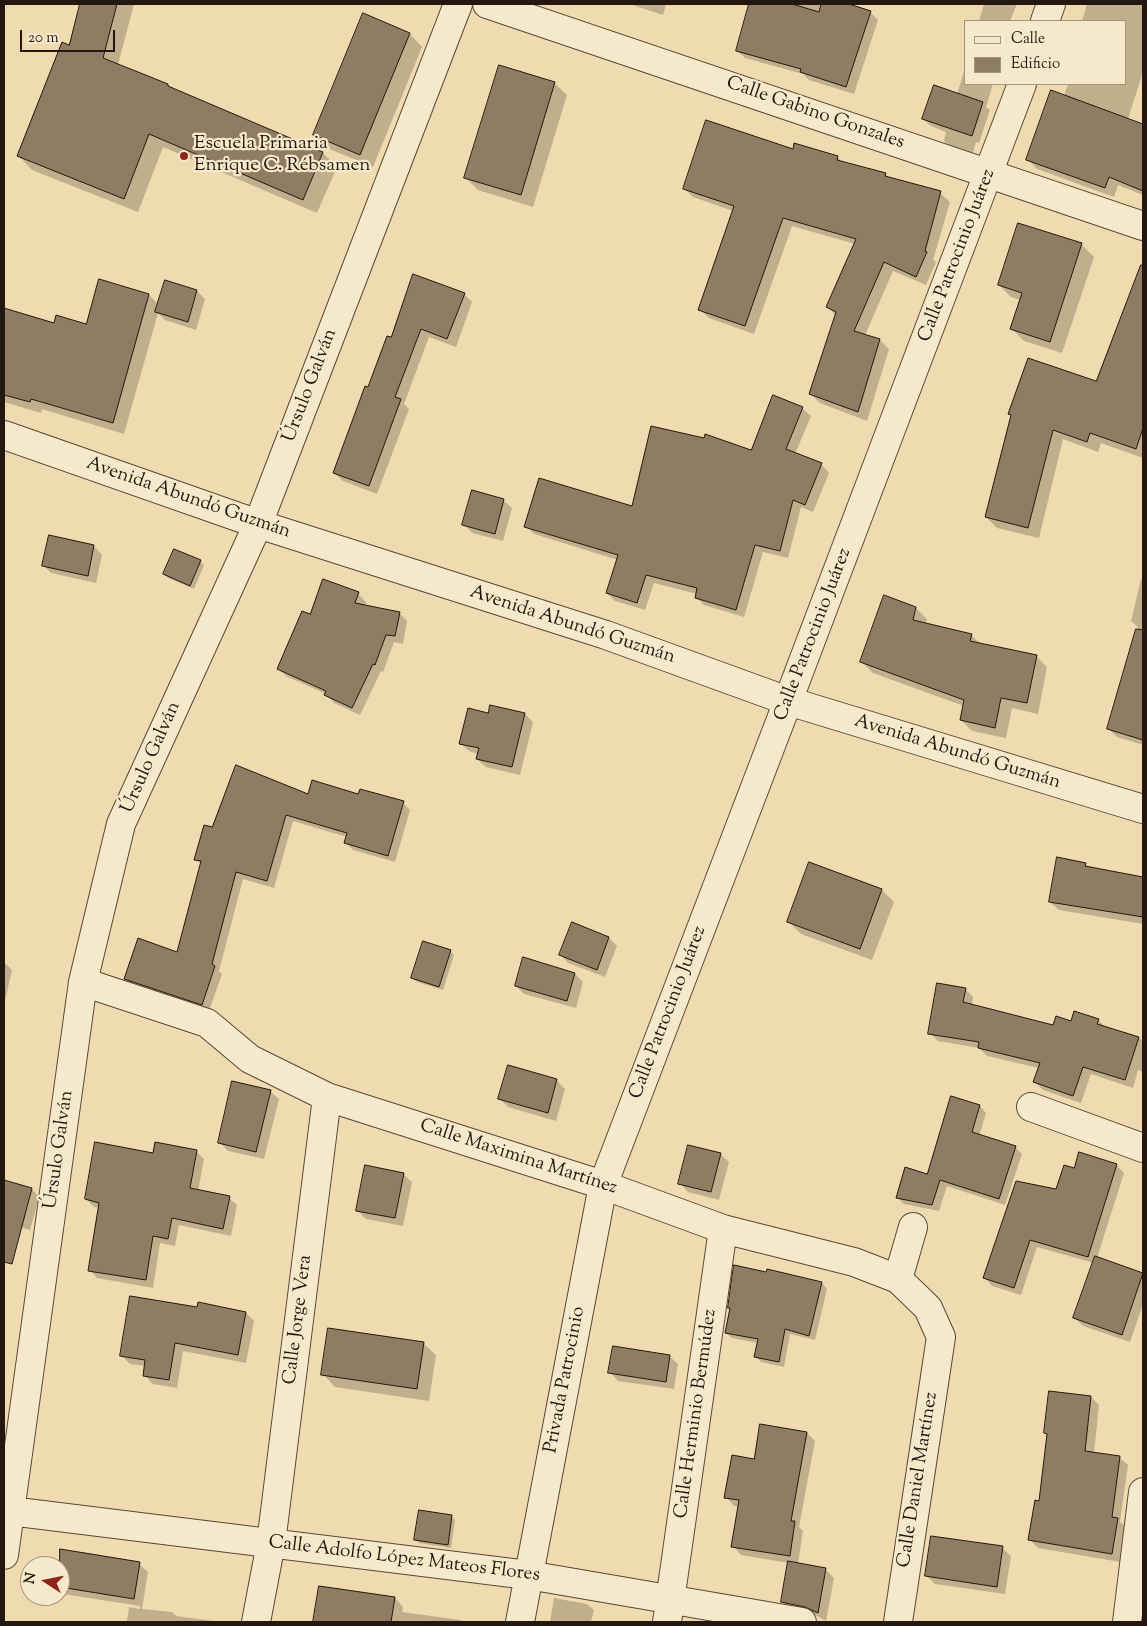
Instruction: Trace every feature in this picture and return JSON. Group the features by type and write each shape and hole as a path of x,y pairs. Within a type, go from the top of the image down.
{"street":[{"name":"Úrsulo Galván","path":"4,1555 7,1510 83,982 121,824 258,524 458,4"},
{"name":"Calle Gabino Gonzales","path":"486,4 1143,226"},
{"path":"1045,20 1051,4"},
{"name":"Calle Patrocinio Juárez","path":"603,1185 1022,85"},
{"name":"Avenida Abundó Guzmán","path":"4,435 258,524 606,635 788,701 1143,809"},
{"name":"Calle Maximina Martínez","path":"83,982 207,1022 250,1060 327,1097 603,1185 723,1229 854,1262 898,1279 928,1308 941,1337"},
{"name":"Calle Jorge Vera","path":"256,1622 271,1544 327,1097"},
{"path":"1030,1107 1143,1148"},
{"name":"Privada Patrocinio","path":"520,1622 603,1185"},
{"path":"898,1279 913,1227"},
{"name":"Calle Herminio Bermúdez","path":"669,1611 723,1229"},
{"name":"Calle Daniel Martínez","path":"898,1622 941,1337"},
{"path":"1127,1622 1143,1492"},
{"name":"Calle Adolfo López Mateos Flores","path":"7,1510 528,1575 669,1611 802,1622"}],"building":[{"path":"80,4 117,4 103,58 168,84 168,86 323,152 303,200 149,134 124,199 17,156 62,42 69,45"},
{"path":"749,4 792,4 819,12 821,4 849,4 871,11 846,87 800,72 801,69 736,51"},
{"path":"363,13 410,33 360,155 313,135"},
{"path":"499,65 555,82 521,195 464,178"},
{"path":"934,85 983,102 972,136 922,119"},
{"path":"1051,90 1143,124 1143,191 1109,177 1105,188 1026,160"},
{"path":"706,120 793,149 794,143 838,156 837,160 886,173 885,176 941,191 925,251 927,252 916,277 884,262 854,331 880,339 858,412 809,394 836,312 826,307 856,239 783,218 745,326 698,310 734,206 683,189"},
{"path":"1018,223 1082,243 1050,342 1010,329 1022,293 998,285"},
{"path":"1141,265 1143,265 1143,428 1136,449 1090,433 1087,442 1053,430 1028,528 985,517 1011,415 1008,414 1028,358 1096,381"},
{"path":"413,274 465,293 447,339 421,329 395,397 401,399 369,486 333,473 365,386 368,387 387,336 391,337"},
{"path":"99,279 149,294 113,423 31,399 30,402 4,395 4,308 54,323 56,315 86,324"},
{"path":"165,280 197,290 188,322 155,312"},
{"path":"773,395 803,407 786,449 822,463 805,505 793,500 780,551 755,545 736,610 695,598 697,588 646,575 637,603 606,593 618,555 524,527 539,478 632,506 651,426 704,438 705,434 751,450"},
{"path":"472,490 504,499 495,534 462,525"},
{"path":"49,535 94,545 88,576 42,566"},
{"path":"174,549 201,560 190,586 163,574"},
{"path":"323,579 359,592 355,603 400,612 395,636 386,635 375,665 373,664 352,708 324,695 326,691 277,669 302,611 310,614"},
{"path":"884,595 916,607 913,620 972,634 970,641 1037,655 1027,703 1001,698 995,728 960,720 964,700 860,662"},
{"path":"1136,629 1143,630 1143,740 1107,729"},
{"path":"490,705 525,713 512,767 476,759 479,748 459,744 468,708 488,713"},
{"path":"236,765 308,794 312,780 358,794 360,789 404,801 388,856 344,843 347,833 286,815 267,881 236,872 212,964 215,966 202,1005 124,979 138,938 177,952 201,861 194,860 204,825 212,827"},
{"path":"1057,857 1086,863 1085,866 1143,877 1143,917 1049,902"},
{"path":"809,862 882,889 860,949 787,922"},
{"path":"572,922 609,937 597,970 559,955"},
{"path":"423,941 451,950 439,987 411,978"},
{"path":"523,957 575,973 567,1001 515,986"},
{"path":"937,983 966,988 963,1002 1053,1025 1056,1016 1071,1021 1074,1011 1099,1019 1097,1024 1139,1037 1125,1080 1083,1067 1073,1096 1033,1082 1040,1063 978,1048 979,1042 928,1034"},
{"path":"508,1065 557,1079 548,1113 498,1099"},
{"path":"232,1081 271,1090 256,1152 218,1143"},
{"path":"951,1096 980,1105 972,1132 1016,1146 999,1199 940,1180 932,1205 896,1198 905,1167 927,1174"},
{"path":"95,1142 153,1153 155,1142 197,1150 190,1188 230,1196 223,1229 172,1218 168,1239 153,1236 146,1280 88,1271 99,1203 85,1199"},
{"path":"688,1145 721,1153 711,1192 678,1184"},
{"path":"1079,1152 1117,1164 1088,1257 1030,1240 1014,1288 983,1278 1016,1181 1056,1189 1064,1165 1074,1168"},
{"path":"365,1165 404,1173 395,1218 356,1211"},
{"path":"4,1180 32,1188 12,1264 4,1262"},
{"path":"1095,1256 1143,1273 1122,1335 1073,1318"},
{"path":"734,1265 766,1272 767,1269 822,1282 809,1336 785,1329 779,1362 754,1357 758,1339 725,1333 730,1308 728,1308"},
{"path":"130,1296 197,1307 198,1302 246,1312 238,1355 175,1343 169,1380 143,1376 145,1360 120,1356"},
{"path":"328,1328 424,1342 417,1389 321,1375"},
{"path":"613,1346 670,1355 666,1382 608,1373"},
{"path":"1049,1391 1091,1396 1085,1451 1120,1456 1112,1517 1118,1518 1112,1554 1028,1540 1035,1500 1039,1501 1047,1434 1044,1433"},
{"path":"760,1424 807,1432 791,1521 795,1521 790,1556 731,1547 739,1500 724,1498 732,1455 754,1459"},
{"path":"419,1510 452,1515 448,1545 414,1540"},
{"path":"931,1536 1003,1546 997,1587 925,1576"},
{"path":"60,1549 140,1562 134,1599 70,1589 70,1556 60,1556"},
{"path":"788,1561 826,1568 818,1613 805,1607 781,1602"},
{"path":"319,1586 395,1597 391,1622 313,1622"}],"place":[{"name":"Escuela Primaria Enrique C. Rébsamen","path":"184,156"}]}
